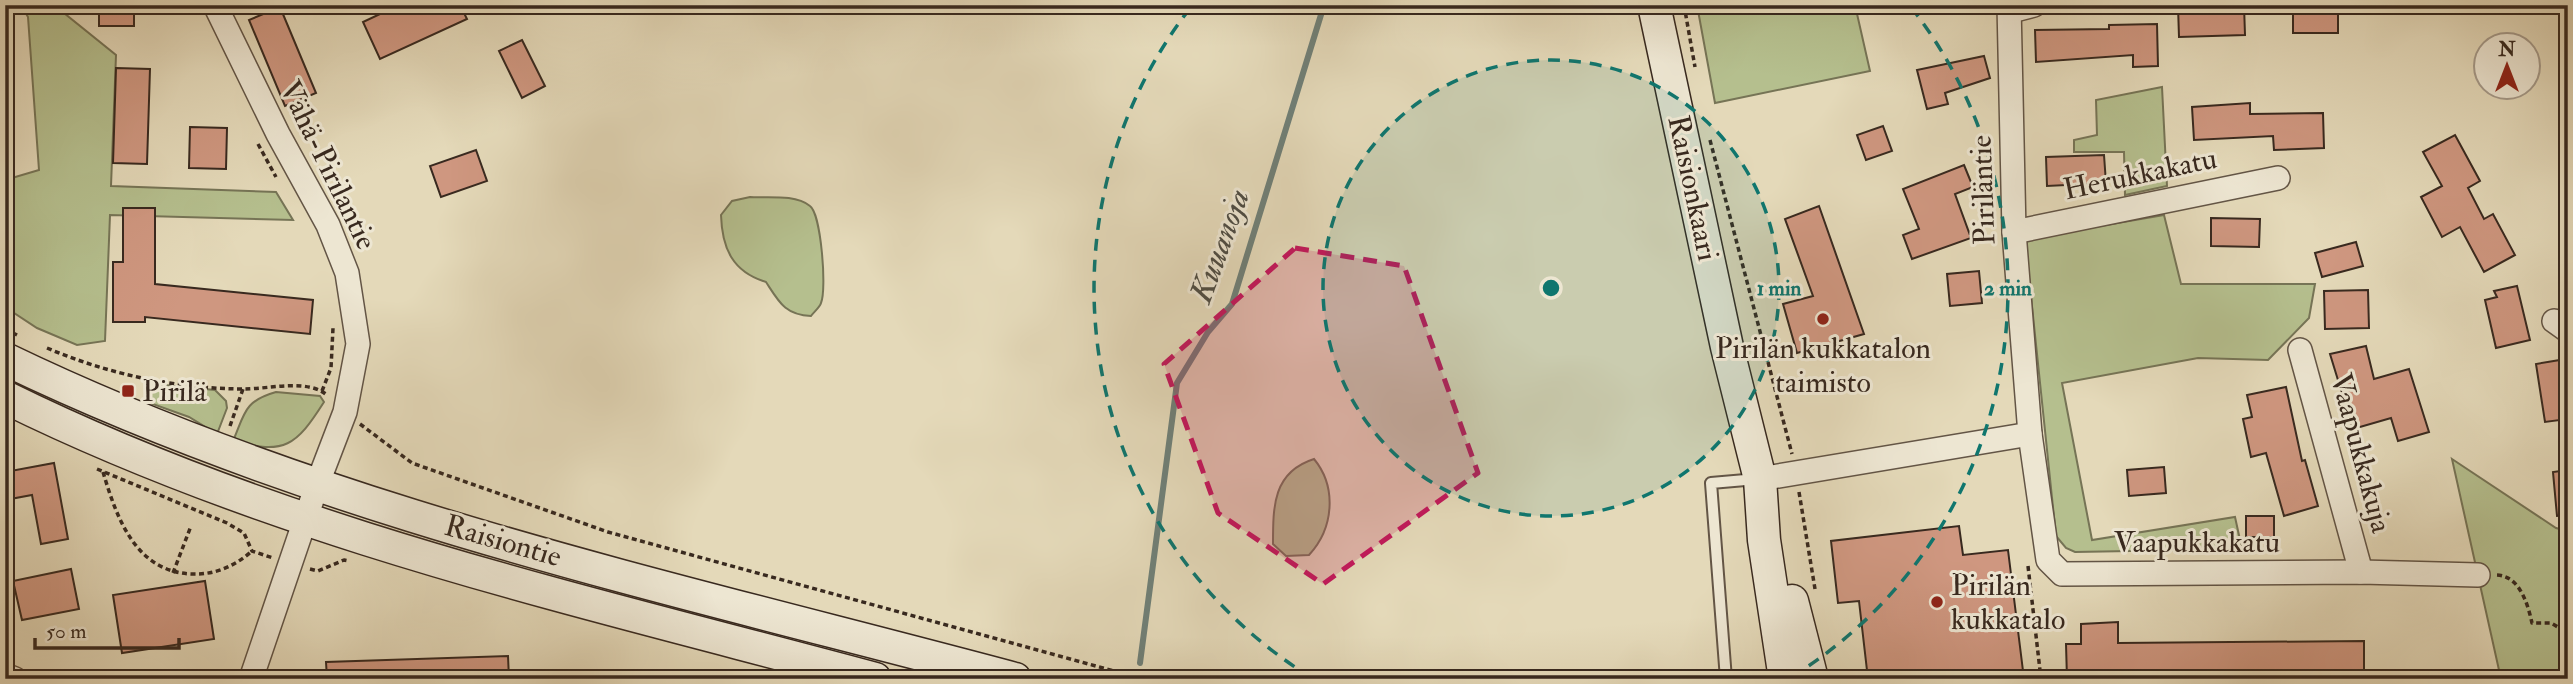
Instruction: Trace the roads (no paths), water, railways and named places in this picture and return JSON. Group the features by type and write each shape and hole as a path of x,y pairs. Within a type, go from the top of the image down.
{"main road":[{"name":"Raisionkaari","path":"1654,5 1727,347 1760,486 1778,540 1812,679"},
{"name":"Raisiontie","path":"15,349 149,423 317,485 464,531 1015,679"},
{"name":"Raisiontie","path":"5,397 70,429 185,477 305,520 471,570 874,679"},
{"name":"Raisionkaari","path":"1760,486 1763,540 1785,679"}],"street":[{"name":"Vähä-Pirilantie","path":"215,5 267,113 328,225 347,272 358,344 345,412 317,485 251,679"},
{"path":"2010,8 2034,5"},
{"name":"Piriläntie","path":"2010,8 2014,232 2030,434"},
{"name":"Herukkakatu","path":"2014,232 2278,178"},
{"name":"Vaapukkakuja","path":"2300,351 2361,572"},
{"path":"1760,486 1796,473 2030,434"},
{"name":"Vaapukkakatu","path":"2030,434 2048,560 2062,574 2361,572 2478,575"},
{"path":"5,675 15,679"}],"lane":[{"path":"1726,679 1711,483 1760,486"}],"waterway":[{"name":"Kuuanoja","path":"1140,663 1177,383 1208,332 1232,304 1324,5"}],"place":[{"name":"Pirilän kukkatalon taimisto","path":"1823,319"},
{"name":"Pirilä","path":"128,391"},
{"name":"Pirilän kukkatalo","path":"1937,602"}]}
